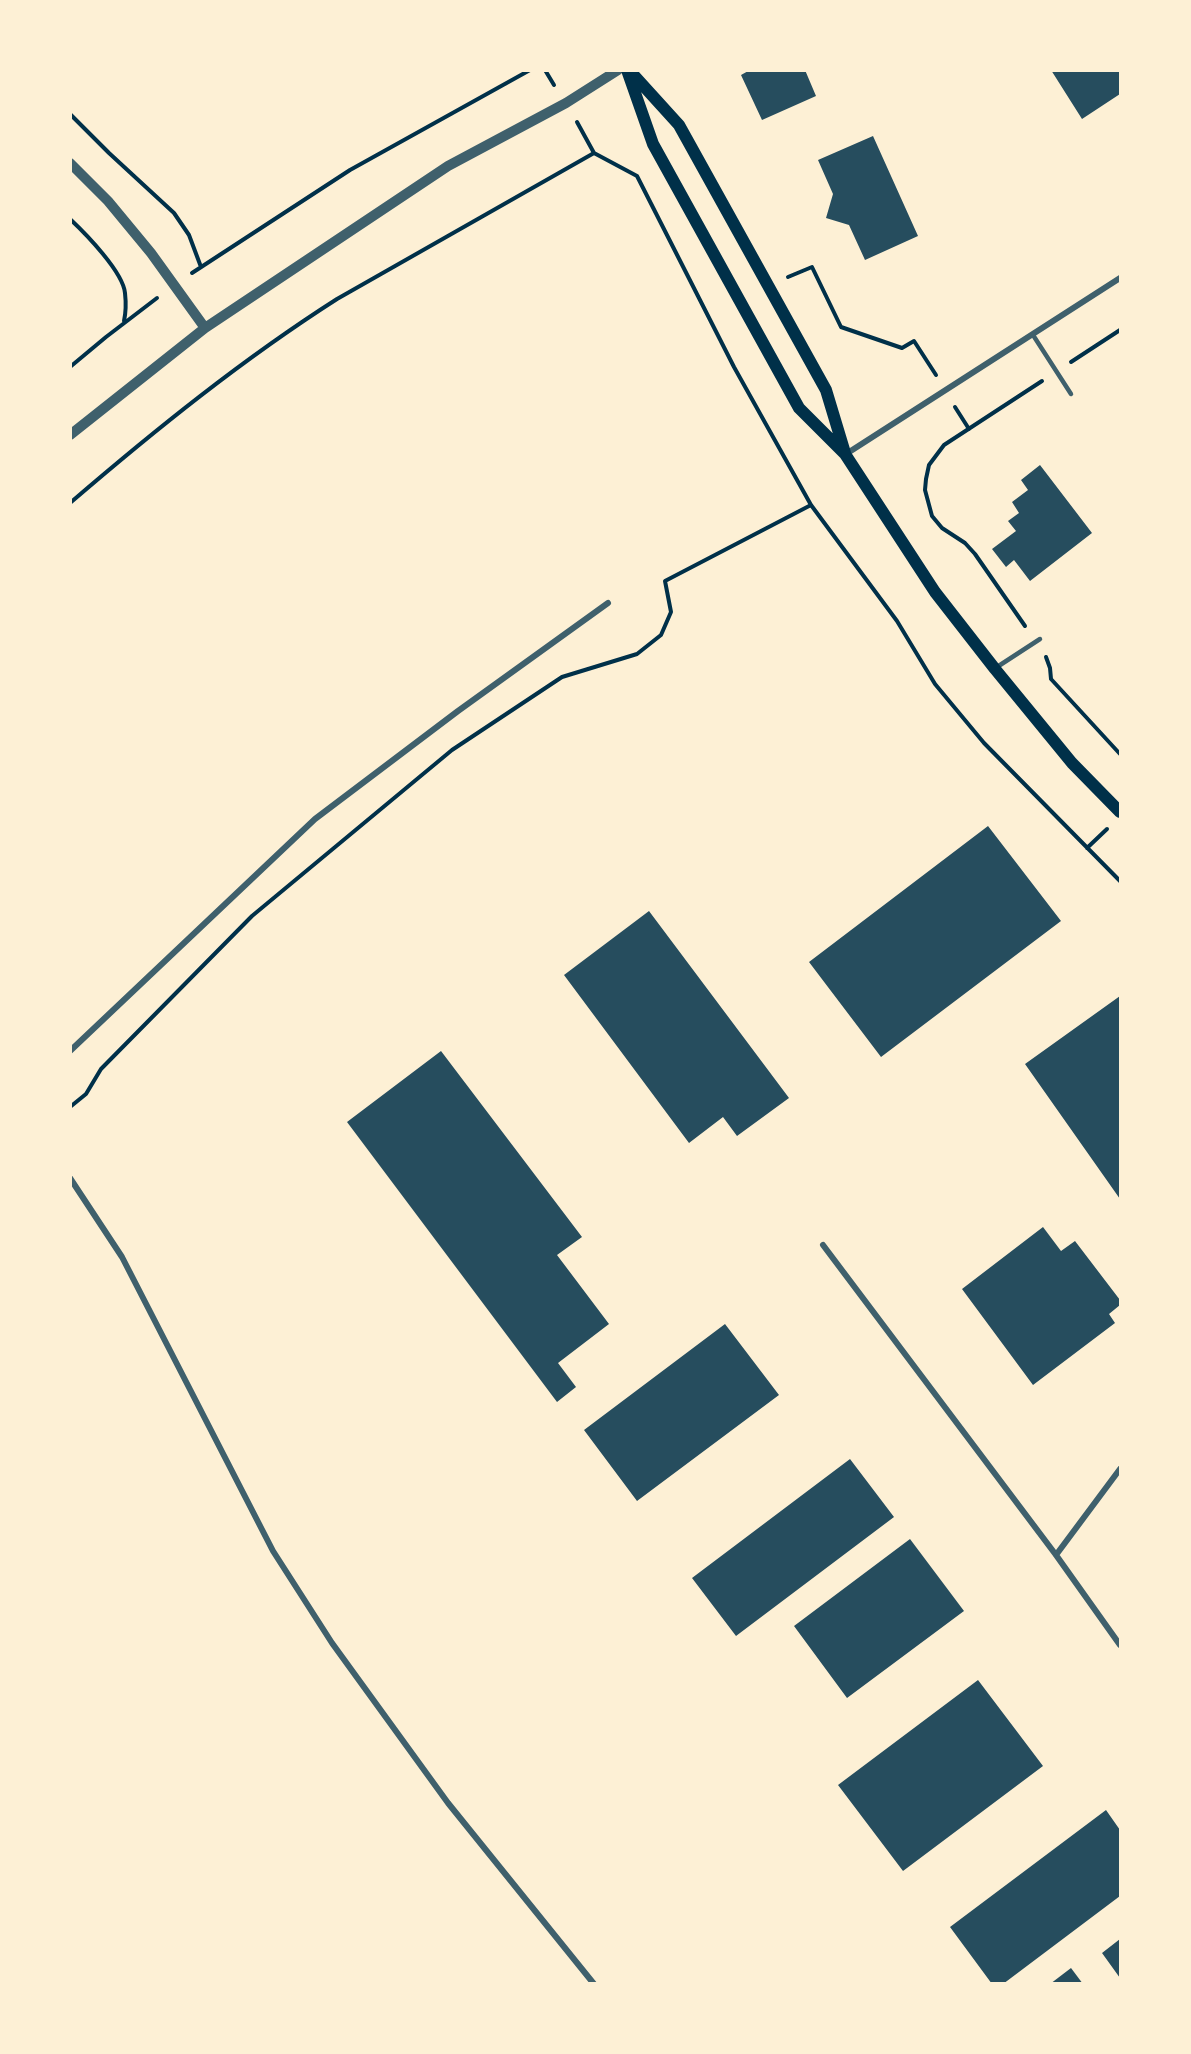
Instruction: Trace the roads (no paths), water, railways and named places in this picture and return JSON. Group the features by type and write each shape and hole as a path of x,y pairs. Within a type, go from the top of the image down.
{"main road":[{"path":"628,70 679,125 826,390 845,454"},
{"path":"628,70 653,144 799,408 845,454 936,592 995,669 1072,763 1120,812"}],"street":[{"path":"70,435 205,328 448,166 566,103 618,70"},
{"path":"70,163 108,201 151,253 205,328"},
{"path":"845,454 1120,278"},
{"path":"70,1051 315,819 458,711 608,603"},
{"path":"70,1178 122,1257 273,1551 332,1643 448,1803 594,1983"},
{"path":"823,1245 1056,1555 1120,1645"},
{"path":"1056,1555 1120,1469"}],"lane":[{"path":"1033,335 1071,394"},
{"path":"995,669 1037,640"}]}
